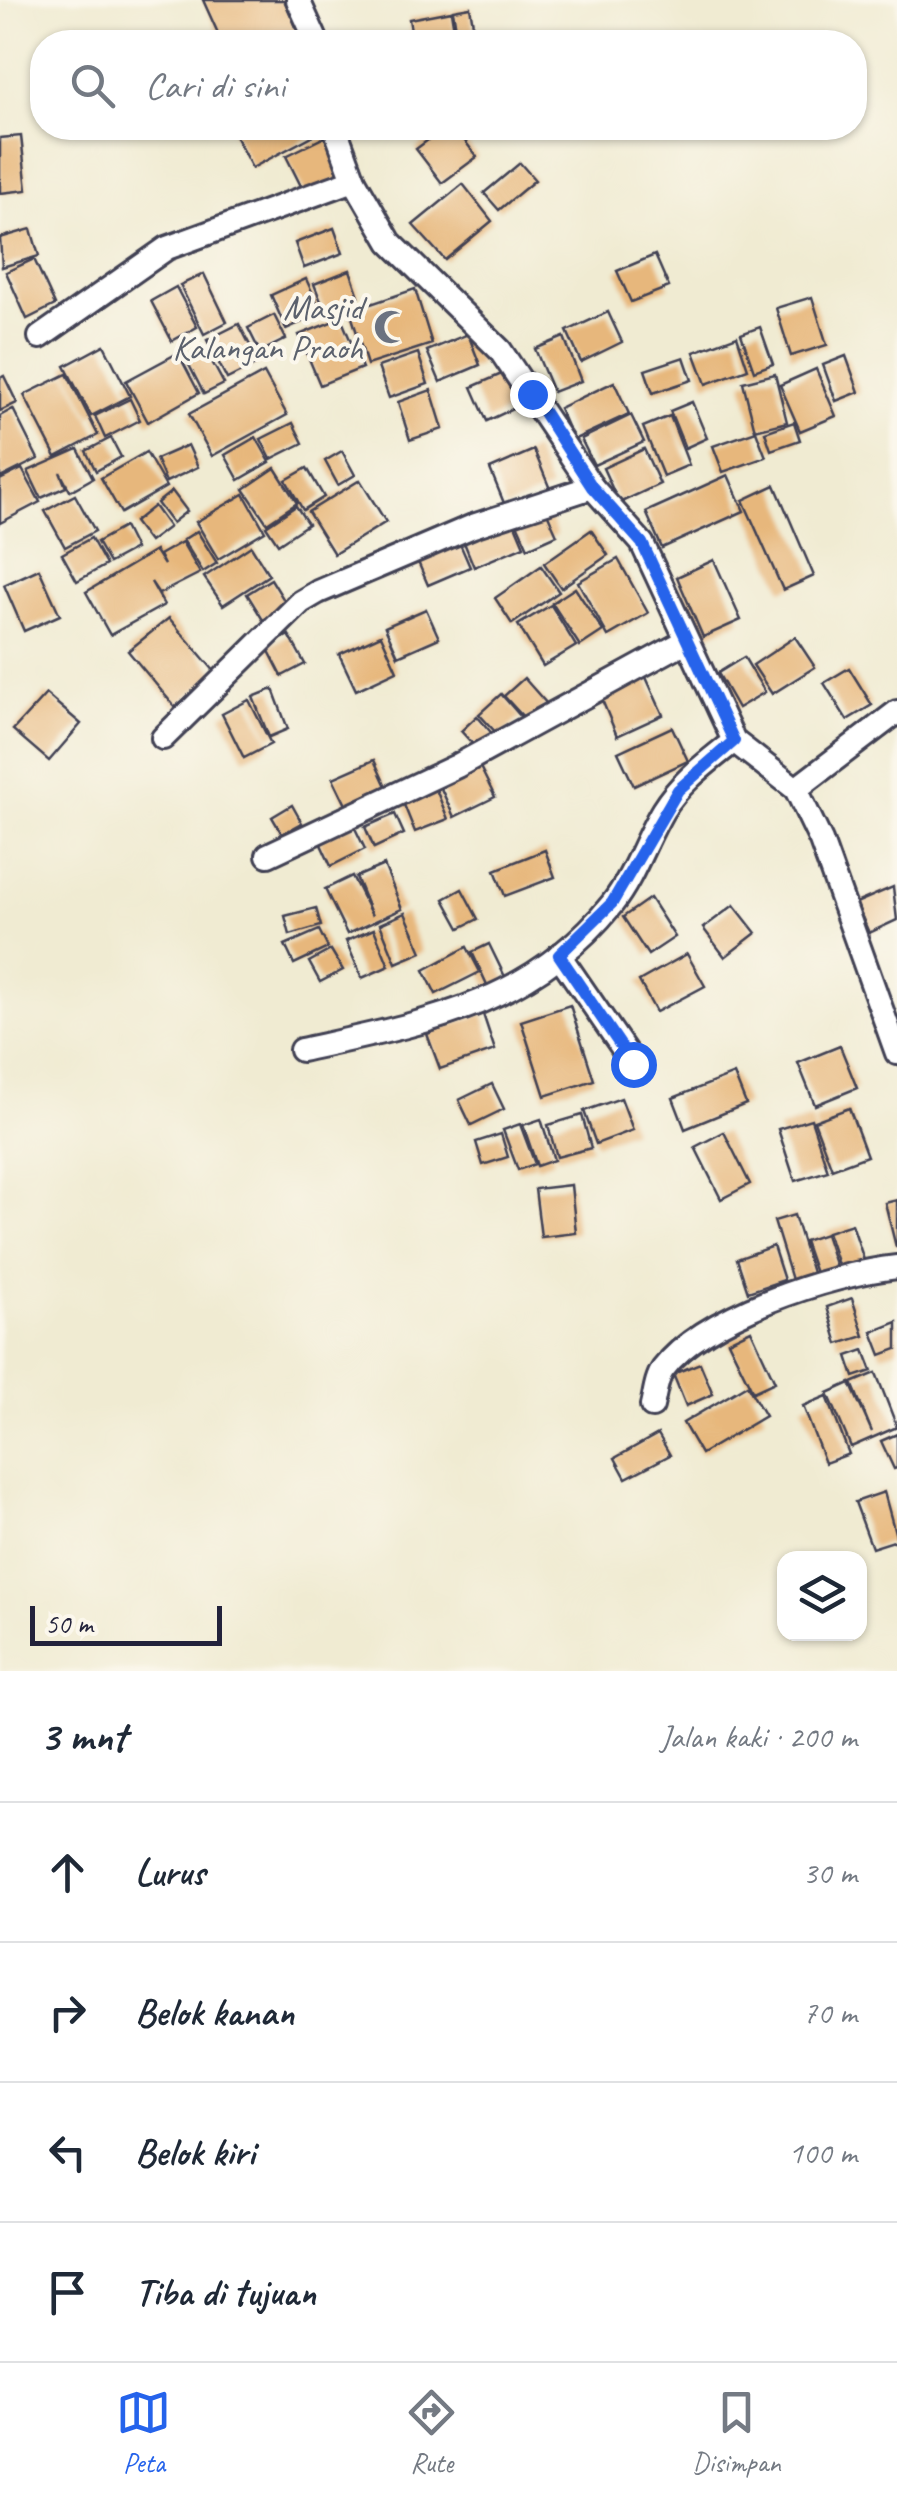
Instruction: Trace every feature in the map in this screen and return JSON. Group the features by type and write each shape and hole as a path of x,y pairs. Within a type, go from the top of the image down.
{"street":[{"path":"298,0 312,30"},
{"path":"339,140 354,180 390,242 500,350 592,487 642,543 734,741 796,789 821,841 897,1053"},
{"path":"40,336 167,248 354,180"},
{"path":"163,738 302,602 318,592 472,526 592,487"},
{"path":"268,855 457,766 686,641"},
{"path":"796,789 897,712"},
{"path":"301,1050 448,1018 503,994 559,955 612,903 678,790 734,741"},
{"path":"559,955 633,1064"},
{"path":"652,1406 660,1374 678,1352 745,1313 813,1287 897,1267"}],"building":[{"path":"203,0 284,0 298,30 217,30"},
{"path":"470,7 474,30 456,30 453,10"},
{"path":"451,11 454,30 411,30 409,19"},
{"path":"21,136 27,190 0,193 0,138"},
{"path":"237,140 305,140 252,168"},
{"path":"319,140 329,140 346,176 306,196 286,156"},
{"path":"428,140 464,140 477,157 442,183 416,149"},
{"path":"520,163 535,180 499,210 484,193"},
{"path":"463,184 492,221 445,260 413,225"},
{"path":"334,228 343,253 304,268 295,243"},
{"path":"31,229 39,256 2,267 0,238"},
{"path":"655,255 669,287 631,302 617,271"},
{"path":"34,259 55,305 27,319 6,272"},
{"path":"350,270 359,296 324,309 314,284"},
{"path":"204,274 227,322 204,334 180,285"},
{"path":"306,279 322,313 286,329 271,295"},
{"path":"176,287 197,327 172,341 151,301"},
{"name":"Masjid Kalangan Praoh","path":"415,289 432,344 367,365 350,311"},
{"path":"812,297 827,345 791,356 776,308"},
{"path":"608,312 622,342 581,362 567,331"},
{"path":"274,315 286,339 260,352 248,328"},
{"path":"341,318 362,368 320,385 299,335"},
{"path":"239,324 259,363 227,379 207,340"},
{"path":"760,327 773,364 754,371 741,334"},
{"path":"468,334 480,365 440,382 427,351"},
{"path":"737,336 748,369 706,384 694,352"},
{"path":"564,337 581,381 553,392 535,349"},
{"path":"104,345 130,396 91,416 65,366"},
{"path":"205,349 224,384 204,394 186,359"},
{"path":"178,353 199,393 148,422 126,381"},
{"path":"418,353 428,384 389,398 378,367"},
{"path":"846,356 859,392 836,401 823,365"},
{"path":"684,357 692,380 653,393 645,370"},
{"path":"816,369 836,416 800,431 780,385"},
{"path":"264,373 287,415 212,456 189,414"},
{"path":"504,373 519,406 487,421 472,387"},
{"path":"67,374 98,435 56,457 24,395"},
{"path":"775,374 787,422 755,430 743,382"},
{"path":"4,376 17,403 0,411 0,378"},
{"path":"614,382 629,414 573,440 559,408"},
{"path":"431,390 443,429 410,440 398,402"},
{"path":"130,399 140,420 105,438 95,416"},
{"path":"692,402 707,438 685,448 670,411"},
{"path":"13,409 38,459 0,478 0,416"},
{"path":"631,415 644,442 594,465 581,439"},
{"path":"670,416 689,465 663,476 643,427"},
{"path":"794,422 800,440 771,450 765,432"},
{"path":"293,423 303,443 271,459 261,439"},
{"path":"756,431 766,457 723,472 713,446"},
{"path":"256,437 270,462 239,480 225,455"},
{"path":"111,438 121,457 96,471 86,451"},
{"path":"188,445 198,467 166,482 156,459"},
{"path":"78,449 93,478 70,491 60,472 66,487 41,498 28,471"},
{"path":"644,449 660,484 619,503 603,468"},
{"path":"534,450 550,489 506,508 490,469"},
{"path":"342,451 355,475 338,485 325,461"},
{"path":"146,452 166,487 121,513 101,478"},
{"path":"275,468 297,503 267,523 244,489"},
{"path":"307,468 324,497 303,510 286,480"},
{"path":"22,469 40,502 0,523 0,480"},
{"path":"728,475 744,511 662,548 646,512"},
{"path":"360,480 386,522 334,554 308,512"},
{"path":"775,485 814,576 783,590 743,500"},
{"path":"172,491 187,511 172,523 157,503"},
{"path":"244,494 265,531 218,559 196,522"},
{"path":"75,495 95,531 65,547 45,511"},
{"path":"154,506 169,527 149,542 134,522"},
{"path":"296,506 308,524 278,544 266,526"},
{"path":"544,506 557,535 528,548 515,519"},
{"path":"511,515 524,546 474,567 461,535"},
{"path":"124,527 135,549 109,563 97,542"},
{"path":"591,530 608,555 561,588 544,563"},
{"path":"197,531 217,563 203,572 183,540"},
{"path":"457,537 470,567 428,585 415,555"},
{"path":"91,538 106,565 77,581 62,554"},
{"path":"182,542 200,573 159,594 151,582 164,605 110,635 86,592 155,551 164,565 159,555"},
{"path":"251,546 269,575 223,605 204,577"},
{"path":"618,559 648,613 608,636 578,582"},
{"path":"714,560 741,620 703,637 677,577"},
{"path":"541,566 559,592 512,624 495,598"},
{"path":"39,569 60,615 24,631 4,585"},
{"path":"271,579 287,605 263,620 247,594"},
{"path":"575,588 603,631 580,646 552,603"},
{"path":"551,605 576,646 543,666 518,625"},
{"path":"426,609 439,638 398,656 385,627"},
{"path":"169,618 216,673 175,707 128,651"},
{"path":"289,635 305,664 282,676 267,647"},
{"path":"381,635 397,671 356,690 339,654"},
{"path":"795,637 815,667 772,694 753,665"},
{"path":"744,657 765,692 738,708 718,673"},
{"path":"849,668 872,705 847,720 824,683"},
{"path":"645,675 663,715 617,736 600,695"},
{"path":"524,678 547,704 528,722 504,696"},
{"path":"273,689 288,729 269,737 253,697"},
{"path":"46,694 81,724 49,761 13,730"},
{"path":"501,694 521,717 500,737 479,714"},
{"path":"249,700 271,744 244,758 222,714"},
{"path":"477,716 495,737 479,751 461,731"},
{"path":"672,727 688,761 634,786 618,752"},
{"path":"374,760 390,795 350,813 333,778"},
{"path":"479,765 495,797 454,817 439,784"},
{"path":"435,787 448,819 415,832 402,800"},
{"path":"292,805 302,823 282,834 272,817"},
{"path":"395,814 404,834 374,848 365,827"},
{"path":"353,824 365,849 331,866 319,840"},
{"path":"545,850 555,877 505,896 495,870"},
{"path":"384,865 402,909 347,934 325,889 352,876 372,916 356,877"},
{"path":"893,887 897,920 869,933 856,903"},
{"path":"462,889 478,919 460,928 444,899"},
{"path":"650,898 675,937 648,955 623,917"},
{"path":"734,905 756,933 725,957 703,928"},
{"path":"316,908 321,926 290,935 285,916"},
{"path":"405,913 422,952 396,963 380,924"},
{"path":"374,929 389,966 362,978 346,941"},
{"path":"319,930 328,948 294,964 285,945"},
{"path":"489,944 507,981 489,989 472,952"},
{"path":"467,947 480,972 436,994 424,970"},
{"path":"331,950 343,970 320,982 309,962"},
{"path":"687,954 705,986 656,1012 639,981"},
{"path":"570,1005 594,1080 545,1096 521,1021"},
{"path":"483,1014 495,1050 440,1069 427,1034"},
{"path":"840,1046 857,1088 815,1105 798,1063"},
{"path":"734,1074 746,1104 685,1129 673,1098"},
{"path":"492,1084 504,1109 471,1125 459,1100"},
{"path":"621,1098 633,1130 596,1144 584,1111"},
{"path":"849,1108 867,1156 832,1169 814,1121"},
{"path":"582,1115 591,1148 557,1157 548,1125"},
{"path":"541,1119 554,1160 537,1166 523,1125"},
{"path":"811,1119 828,1171 795,1181 778,1129"},
{"path":"520,1124 535,1164 518,1170 503,1130"},
{"path":"724,1132 750,1184 721,1199 695,1147"},
{"path":"501,1134 508,1157 483,1165 476,1142"},
{"path":"571,1185 576,1233 541,1237 535,1189"},
{"path":"897,1200 897,1247 896,1247 885,1203"},
{"path":"794,1215 813,1276 793,1283 774,1221"},
{"path":"852,1224 865,1263 840,1271 827,1232"},
{"path":"825,1234 837,1270 816,1276 804,1241"},
{"path":"773,1246 784,1280 748,1292 737,1259"},
{"path":"852,1298 864,1336 838,1344 827,1307"},
{"path":"897,1322 897,1349 881,1355 872,1332"},
{"path":"751,1330 775,1382 753,1392 728,1341"},
{"path":"864,1350 872,1371 854,1377 847,1356"},
{"path":"700,1363 713,1394 686,1406 673,1374"},
{"path":"876,1373 897,1427 851,1447 828,1393 850,1383 872,1432 852,1383"},
{"path":"747,1385 765,1416 701,1454 683,1423"},
{"path":"827,1396 849,1454 825,1463 803,1406"},
{"path":"658,1434 670,1455 626,1478 615,1458"},
{"path":"897,1434 897,1468 894,1469 881,1441"},
{"path":"884,1492 897,1540 872,1548 855,1502"}],"place":[{"name":"Masjid Kalangan Praoh","path":"391,327"}],"route":[{"path":"532,394 592,487 642,543 734,741 678,790 612,903 559,955 633,1064"}]}
